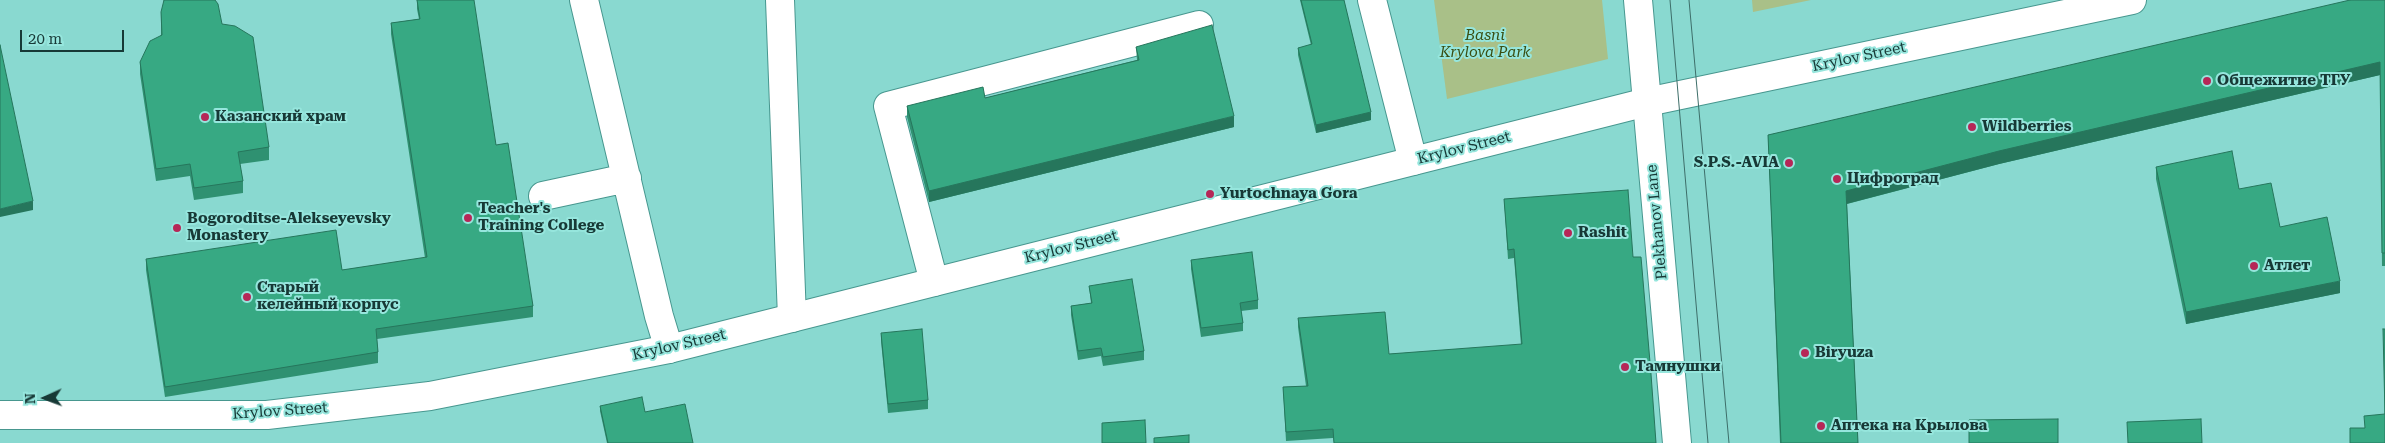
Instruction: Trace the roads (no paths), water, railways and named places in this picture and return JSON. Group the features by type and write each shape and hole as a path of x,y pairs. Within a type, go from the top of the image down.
{"main road":[{"path":"584,0 659,316 669,349"},
{"path":"780,0 792,318"},
{"path":"1372,0 1413,160"},
{"name":"Plekhanov Lane","path":"1638,0 1677,443"},
{"name":"Krylov Street","path":"0,415 267,415 430,396 669,349 1647,102 2132,0"},
{"path":"934,282 888,106 1200,25"},
{"path":"543,196 627,178"}],"tram line":[{"path":"1670,0 1708,443"},
{"path":"1689,0 1729,443"}],"place":[{"name":"Общежитие ТГУ","path":"2207,81"},
{"name":"Казанский храм","path":"205,117"},
{"name":"Wildberries","path":"1972,127"},
{"name":"S.P.S.-AVIA","path":"1789,163"},
{"name":"Цифроград","path":"1837,179"},
{"name":"Yurtochnaya Gora","path":"1210,194"},
{"name":"Teacher's Training College","path":"468,218"},
{"name":"Bogoroditse-Alekseyevsky Monastery","path":"177,228"},
{"name":"Rashit","path":"1568,233"},
{"name":"Атлет","path":"2254,266"},
{"name":"Старый келейный корпус","path":"247,297"},
{"name":"Biryuza","path":"1805,353"},
{"name":"Тамнушки","path":"1625,367"},
{"name":"Аптека на Крылова","path":"1821,426"}],"park label":[{"name":"Basni Krylova Park","path":"1485,44"}]}
